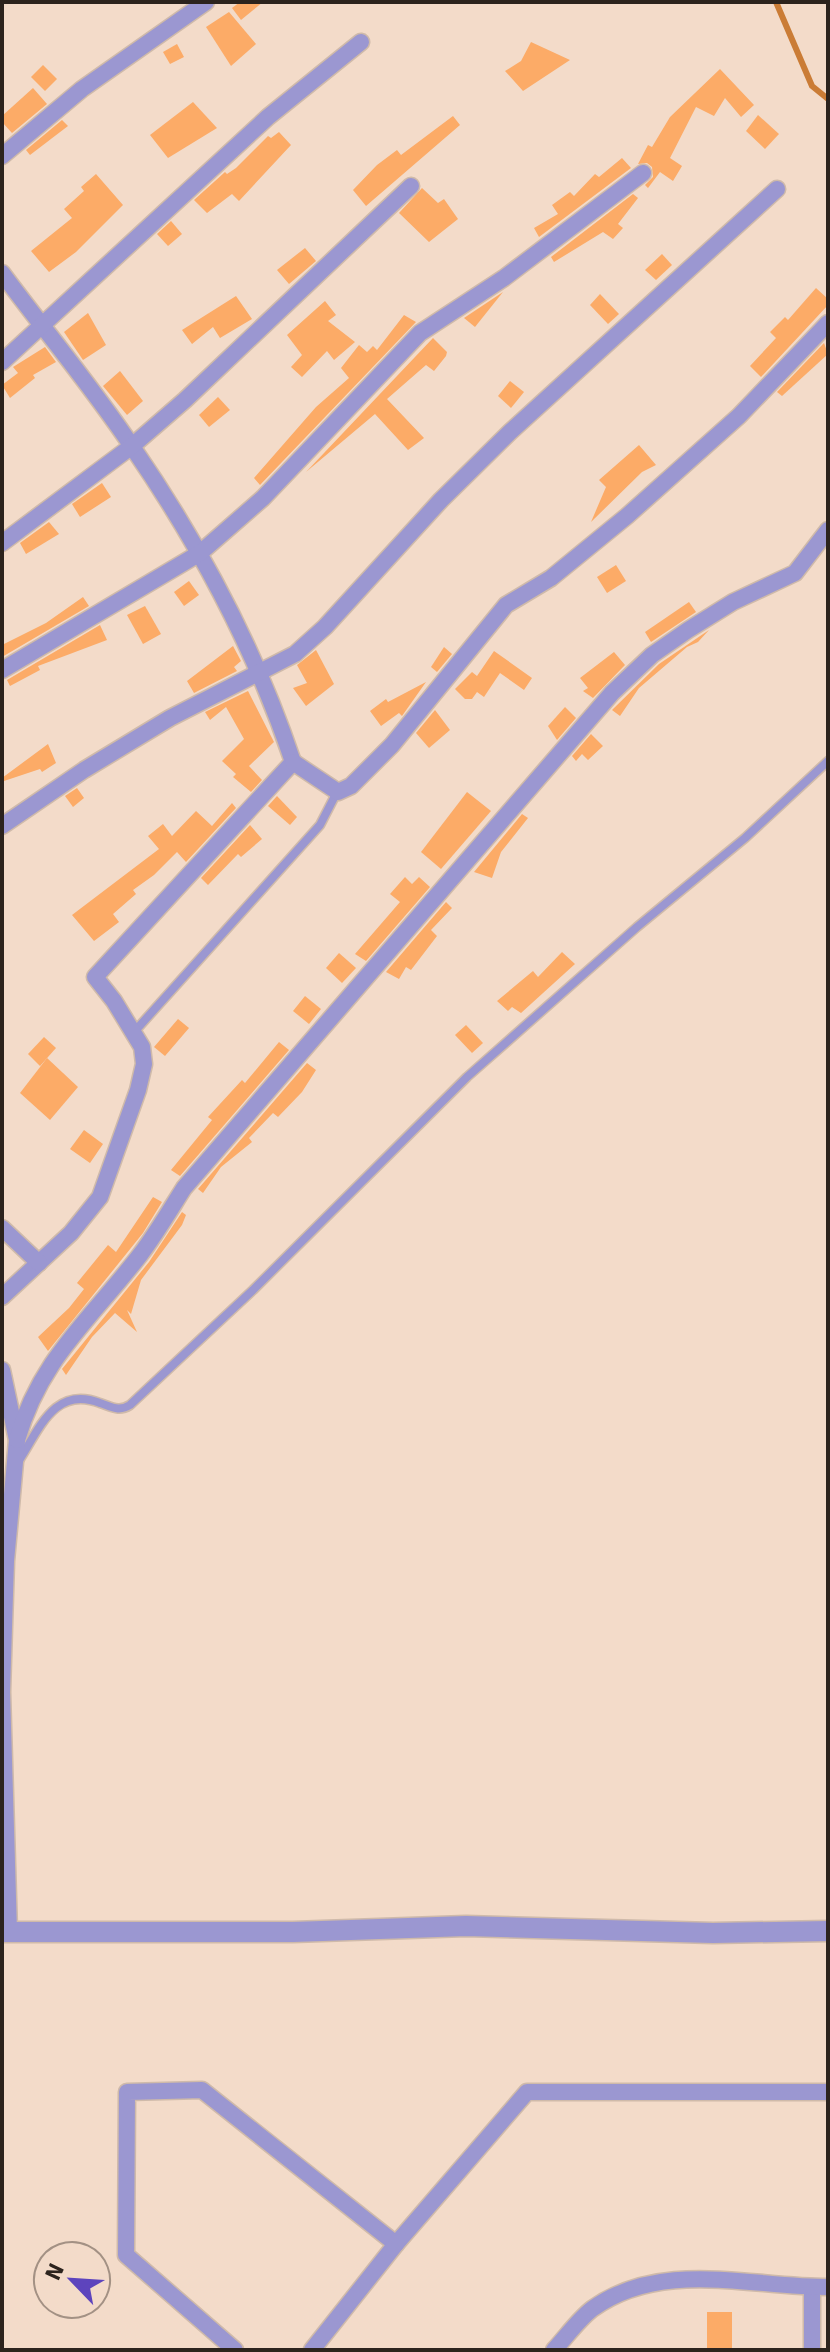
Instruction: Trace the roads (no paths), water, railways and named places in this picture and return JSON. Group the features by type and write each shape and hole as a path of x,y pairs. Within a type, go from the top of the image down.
{"street":[{"path":"2,156 82,89 206,2"},
{"path":"2,362 268,117 361,42"},
{"path":"2,670 200,553 263,498 420,333 504,278 643,173"},
{"path":"2,543 132,446 411,186"},
{"path":"2,826 84,770 157,726 295,654 325,627 441,500 500,441 777,189"},
{"path":"2,273 132,446 200,553 257,675 293,762 338,792 351,786 392,745 506,605 551,578 627,516 739,416 828,323"},
{"path":"17,1440 27,1407 53,1359 142,1252 184,1188 612,693 652,655 688,630 733,602 795,573 828,530"},
{"path":"2,1297 71,1233 100,1197 138,1090 144,1064 142,1047 135,1031 95,977 293,762"},
{"path":"2,1228 39,1263"},
{"path":"2,1370 17,1440 6,1561 2,1692 6,1932 293,1932 466,1926 699,1932 828,1931"},
{"path":"235,2350 126,2255 127,2092 202,2090 396,2244"},
{"path":"312,2350 396,2244 527,2092 828,2092"},
{"path":"554,2350 590,2311 622,2291 680,2278 820,2287 812,2350"}],"lane":[{"path":"16,1466 52,1411 62,1402 75,1397 112,1408 130,1405 253,1290 467,1077 637,927 745,838 828,761"},
{"path":"135,1031 320,825 338,792"}],"waterway":[{"path":"776,2 812,86 828,99"}]}
